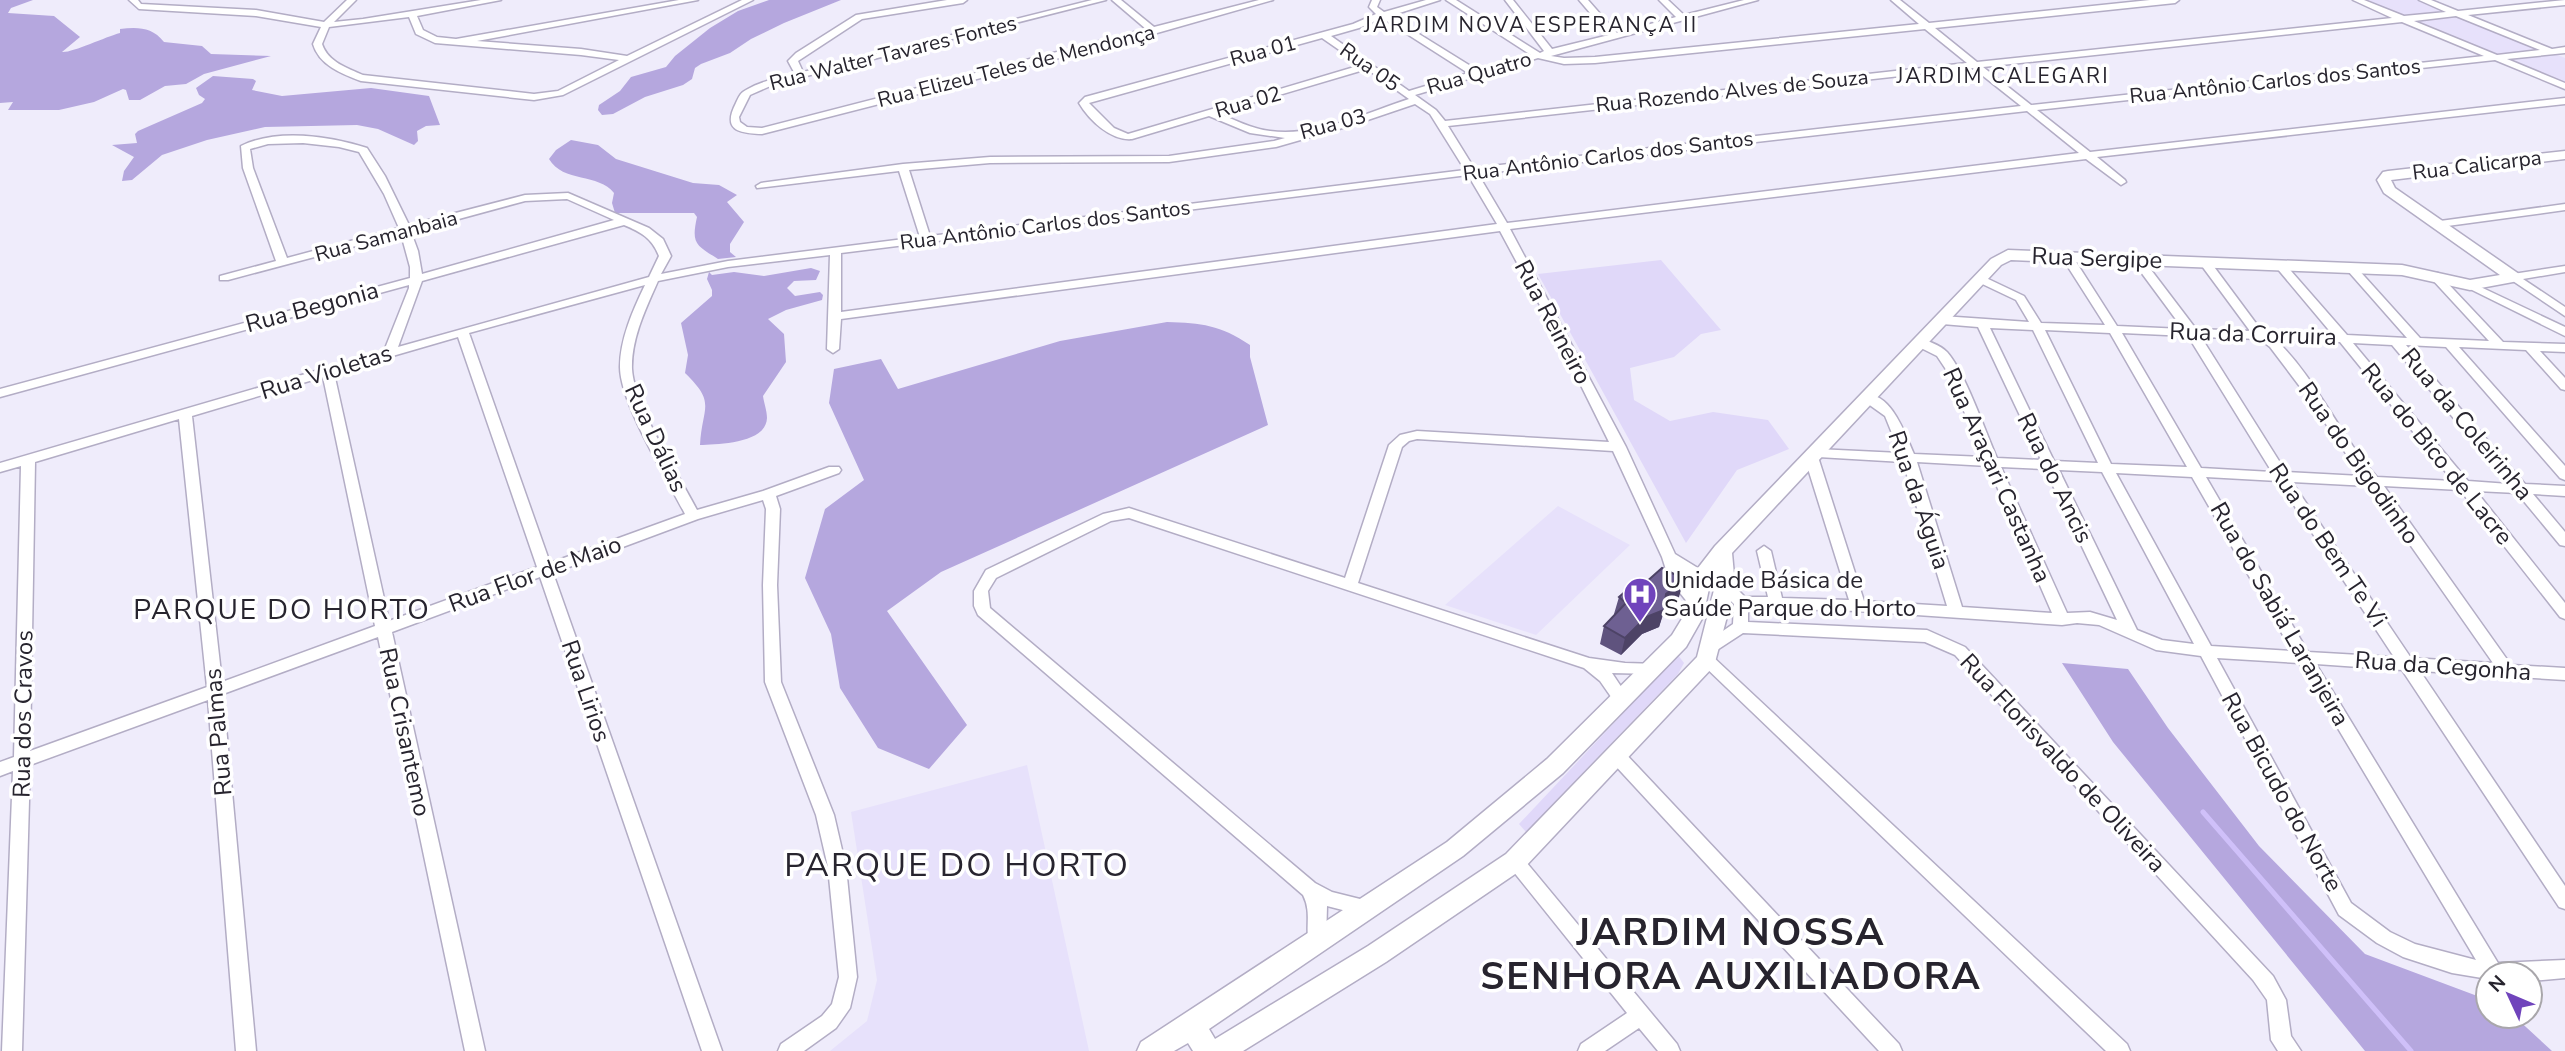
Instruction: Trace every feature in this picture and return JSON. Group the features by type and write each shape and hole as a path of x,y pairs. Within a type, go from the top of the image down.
{"street":[{"path":"133,0 139,6 256,13 324,25 412,15 497,0"},
{"path":"175,9 188,0"},
{"path":"352,0 324,25 318,45 323,58 339,69 361,78 534,97 550,96 628,59 734,3 749,0"},
{"path":"455,42 694,0"},
{"path":"800,75 793,61 849,21 874,14 964,0"},
{"name":"Rua Walter Tavares Fontes","path":"762,131 744,130 734,123 734,117 746,93 800,75 1102,0"},
{"path":"1116,0 1154,31"},
{"name":"Rua Elizeu Teles de Mendonça","path":"762,131 1269,0"},
{"path":"1376,0 1373,7 1382,15 1475,73"},
{"name":"Rua 01","path":"1128,138 1120,137 1084,103 1088,99 1324,35 1436,0"},
{"path":"1450,0 1539,56 1564,61 2175,0"},
{"path":"1509,0 1550,53"},
{"path":"1583,0 1616,37"},
{"path":"1663,0 1683,19"},
{"name":"Rua Quatro","path":"1412,97 1475,73 1754,0"},
{"path":"1895,0 2121,182"},
{"path":"2357,0 2565,86"},
{"path":"2423,0 2565,57"},
{"name":"Rua Rozendo Alves de Souza","path":"1442,124 2565,2"},
{"path":"412,15 419,32 425,36 455,42 628,59"},
{"path":"509,47 508,38 516,30"},
{"name":"Rua 05","path":"1324,35 1412,97"},
{"name":"Rua Antônio Carlos dos Santos","path":"653,279 728,264 1470,172 2028,107 2565,50"},
{"name":"Rua 02","path":"1128,138 1368,66"},
{"name":"Rua Reineiro","path":"1412,97 1433,112 1442,124 1502,228 1619,447 1670,557 1674,575 1697,604"},
{"name":"Rua 03","path":"1209,113 1260,132 1279,135 1309,134 1412,97"},
{"path":"837,316 1502,228 2090,155 2565,101"},
{"path":"761,186 903,167 990,160 1169,159 1276,144 1309,134"},
{"path":"283,263 248,168 245,148 259,142 293,141 352,145 363,150 407,231 416,281 389,353"},
{"name":"Rua Calicarpa","path":"2440,224 2389,190 2384,180 2388,175 2565,155"},
{"path":"903,167 926,240"},
{"name":"Rua Samanbaia","path":"224,278 525,198 568,196 624,220"},
{"path":"2440,224 2565,207"},
{"name":"Rua Dálias","path":"624,220 645,230 659,241 665,256 636,324 626,369 631,393 693,516"},
{"name":"Rua Begonia","path":"0,393 291,312 416,281 624,220"},
{"path":"2440,224 2565,312"},
{"path":"833,349 837,316 834,282 836,250"},
{"name":"Rua Sergipe","path":"1701,577 1722,551 1815,456 1996,262 2008,255 2402,270 2470,285"},
{"name":"Rua do Sabiá Laranjeira","path":"2067,256 2114,330 2304,657 2486,960"},
{"name":"Rua do Bem Te Vi","path":"2138,260 2191,331 2282,477 2565,901"},
{"name":"Rua do Bigodinho","path":"2206,262 2253,329 2264,335 2312,394 2357,463 2372,480 2506,670"},
{"name":"Rua do Bico de Lacre","path":"2280,265 2404,410 2565,613"},
{"name":"Rua da Coleirinha","path":"2352,268 2416,341"},
{"path":"2470,285 2565,270"},
{"path":"2434,275 2498,344"},
{"name":"Rua Violetas","path":"0,468 462,331 653,279"},
{"path":"1980,279 2021,298 2037,326"},
{"path":"2470,285 2565,332"},
{"name":"Rua da Corruira","path":"1942,320 2114,330 2565,348"},
{"name":"Rua do Ancis","path":"1982,324 2130,632"},
{"name":"Rua Bicudo do Norte","path":"2037,326 2107,468 2345,909 2388,940 2431,958 2474,968"},
{"name":"Rua Lirios","path":"462,331 712,1051"},
{"name":"Rua da Coleirinha","path":"2395,340 2565,541"},
{"name":"Rua Araçari Castanha","path":"1920,343 1941,353 1951,368 2062,619"},
{"path":"2449,343 2565,475"},
{"path":"2528,345 2565,386"},
{"name":"Rua Crisantemo","path":"328,372 475,1051"},
{"name":"Rua da Águia","path":"1868,398 1890,414 1909,458 1956,612"},
{"name":"Rua Palmas","path":"185,413 215,692 246,1051"},
{"path":"1350,585 1396,445 1405,438 1416,435 1619,447"},
{"path":"1858,606 1815,456 1909,458 2565,491"},
{"name":"Rua dos Cravos","path":"12,1051 22,761 28,460"},
{"name":"Rua Flor de Maio","path":"0,769 693,516 768,494 834,470"},
{"path":"768,494 773,509 769,585 773,682 825,815 837,867 848,977 841,1008 829,1022 788,1051"},
{"path":"1366,908 1329,898 1309,889 983,611 979,599 984,582 991,574 1108,517 1129,513 1589,664 1625,669 1653,668"},
{"path":"1710,653 1725,586 1722,551"},
{"path":"1764,551 1776,602"},
{"path":"1219,1051 1377,954 1515,861 1617,756 1710,653 1740,627 1741,602 1725,586 1701,577 1670,557"},
{"path":"1150,1051 1199,1037 1210,1021 1306,955 1317,941 1455,849 1555,766 1679,641 1693,617 1701,577"},
{"name":"Rua da Cegonha","path":"1741,602 1858,606 2062,619 2093,617 2113,622 2158,645 2205,651 2565,674"},
{"name":"Rua Florisvaldo de Oliveira","path":"1740,627 1927,636 1960,651 2263,978 2277,996 2281,1018 2281,1047"},
{"path":"1710,653 2120,1051"},
{"path":"1589,664 1606,677 1622,700"},
{"path":"1617,756 1892,1051"},
{"path":"1515,861 1670,1051"},
{"path":"1309,889 1318,907 1317,941"},
{"name":"Rua Bicudo do Norte","path":"2544,972 2565,970"},
{"path":"1588,1051 1641,1015"}],"shaded area":[{"path":"0,0 33,0 11,8 8,13 54,16 80,37 62,52 120,33 120,29 133,28 155,33 164,42 202,46 211,54 271,56 204,74 186,84 165,86 140,100 129,100 126,90 123,89 94,102 59,110 8,110 13,102 0,103"},
{"path":"769,0 841,0 784,23 730,53 701,64 695,68 692,79 683,85 645,97 613,114 602,115 598,110 599,105 620,91 631,77 666,67 675,56 710,28 738,11"},
{"path":"2363,0 2420,0 2565,58 2565,82"},
{"path":"213,76 253,79 256,81 252,90 282,96 371,88 429,96 440,125 426,126 417,131 418,141 414,145 378,129 357,125 265,127 207,140 162,155 132,180 122,181 124,171 134,157 112,145 137,143 135,134 138,131 202,103 205,99 199,95 196,88"},
{"path":"571,140 598,145 616,159 693,183 719,185 737,195 727,202 744,222 730,244 730,252 736,257 718,259 700,247 695,238 697,217 694,213 615,213 612,203 614,193 607,187 563,172 549,159 556,150"},
{"path":"1661,260 1721,330 1701,334 1674,357 1630,368 1634,400 1670,421 1713,412 1768,420 1789,449 1737,470 1686,543 1538,274"},
{"path":"811,268 820,271 816,280 794,281 787,288 795,296 820,292 823,295 822,300 786,310 768,319 784,334 786,362 763,396 767,415 765,427 750,438 740,441 700,445 705,413 704,399 695,383 685,373 688,355 681,323 712,296 707,279 709,272 712,275 734,272 764,276"},
{"path":"1167,322 1210,326 1250,345 1250,357 1268,425 941,572 887,611 967,725 929,769 878,748 840,688 831,634 805,578 825,509 864,480 829,403 834,369 881,359 898,389 1060,341"},
{"path":"1558,506 1630,545 1536,635 1445,605"},
{"path":"1678,655 1684,663 1678,674 1526,832 1519,824"},
{"path":"2062,663 2128,669 2168,728 2259,846 2365,954 2474,995 2474,1030 2529,1030 2552,1051 2365,1051 2113,742"},
{"path":"1027,765 1089,1051 830,1051 867,1021 877,980 851,812"}],"building":[{"path":"1662,568 1684,579 1666,594 1664,610 1646,617 1625,638 1604,626 1626,603 1619,597 1636,582 1644,584"}],"waterway":[{"path":"2203,812 2411,1051"}],"place":[{"name":"Unidade Básica de Saúde Parque do Horto","path":"1640,624"}],"district":[{"name":"JARDIM NOVA ESPERANÇA II","path":"1531,25"},
{"name":"JARDIM CALEGARI","path":"2003,76"},
{"name":"PARQUE DO HORTO","path":"282,609"},
{"name":"PARQUE DO HORTO","path":"957,864"},
{"name":"JARDIM NOSSA SENHORA AUXILIADORA","path":"1731,954"}]}
